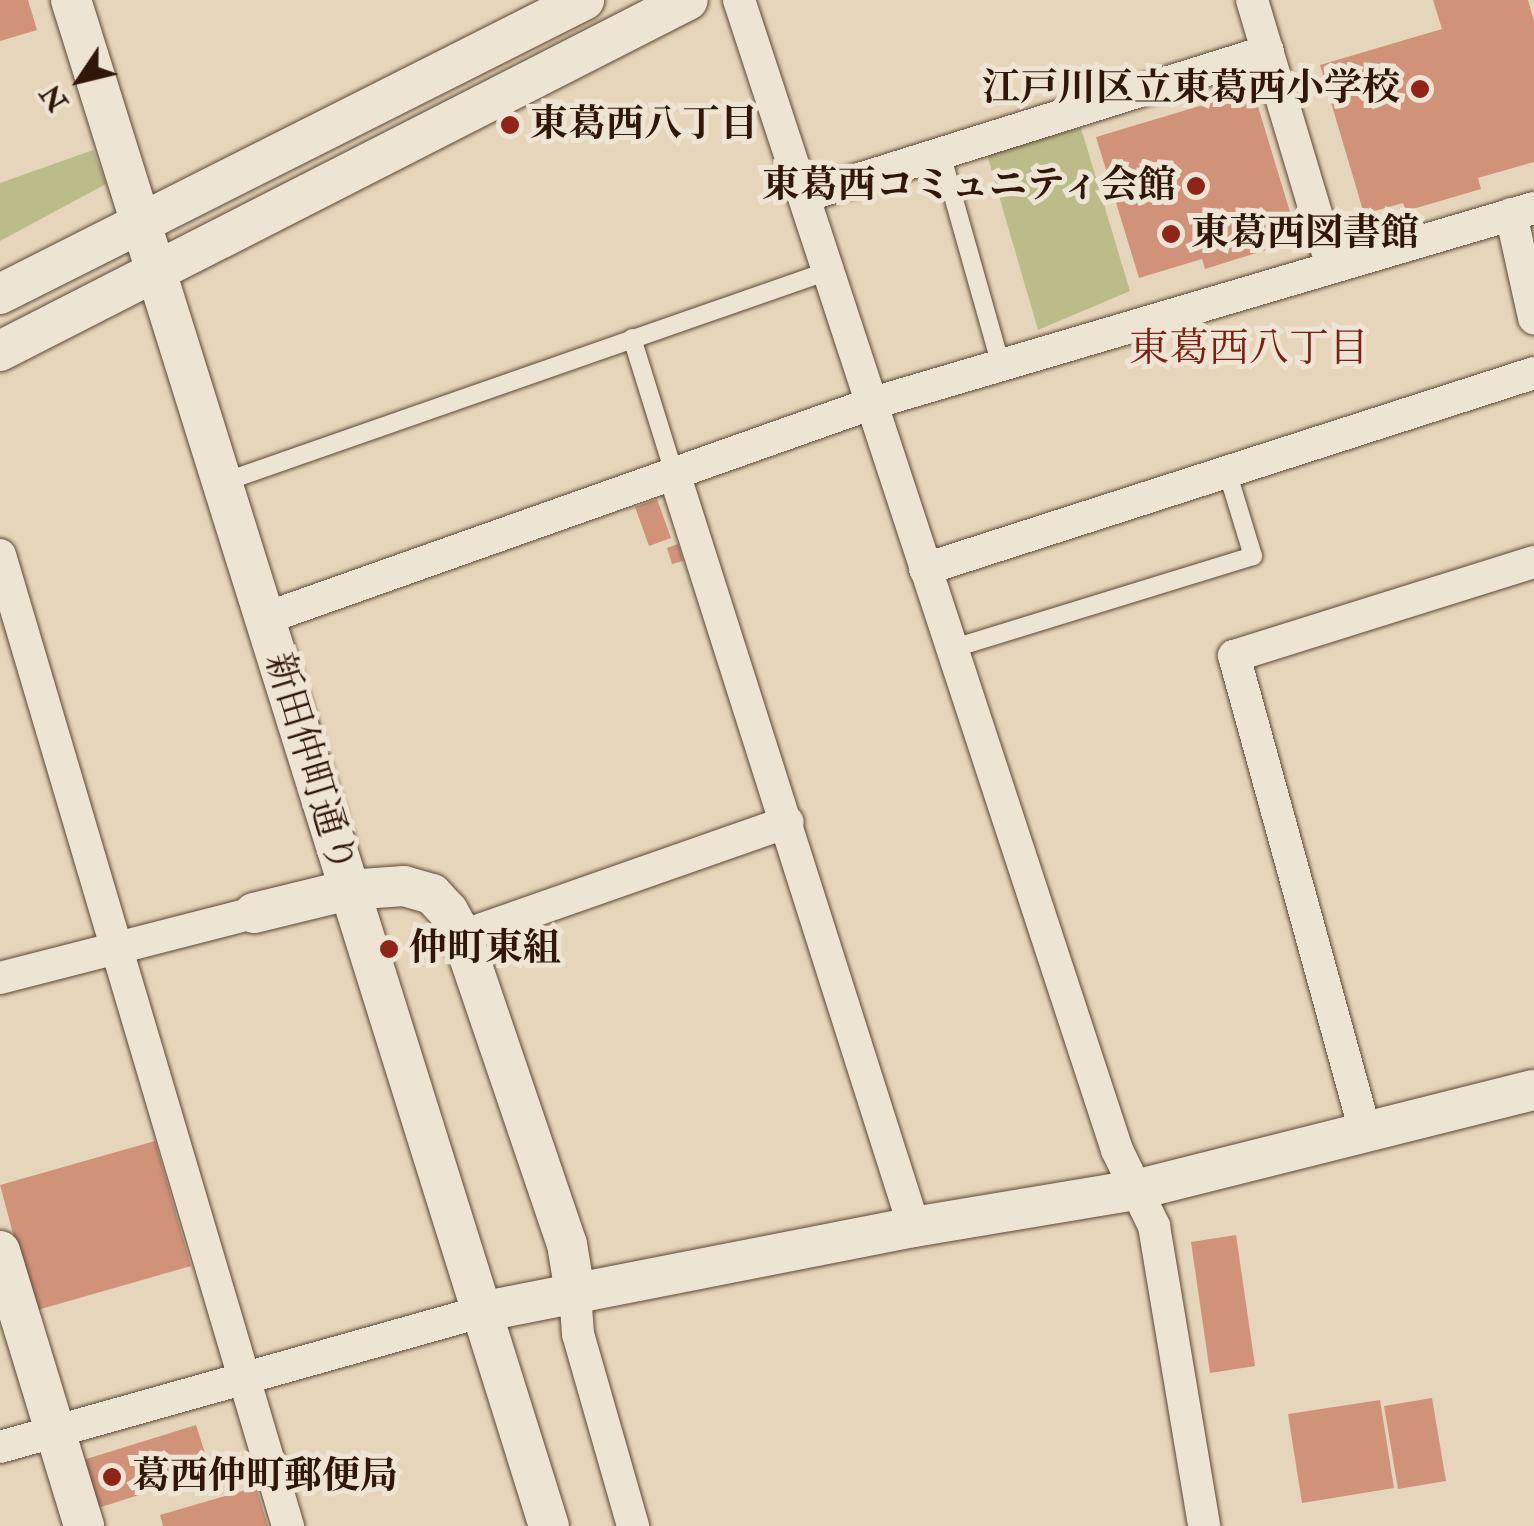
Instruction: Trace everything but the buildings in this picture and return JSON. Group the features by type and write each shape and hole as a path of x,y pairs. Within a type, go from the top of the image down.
{"street":[{"name":"新田仲町通り","path":"71,0 160,271 348,890 549,1526"},
{"path":"0,294 584,0"},
{"path":"0,351 688,0"},
{"path":"739,0 1117,1150 1154,1226 1204,1526"},
{"path":"1252,0 1332,267"},
{"path":"805,196 940,150 1268,51"},
{"path":"266,618 872,403 1523,211 1534,318"},
{"path":"925,569 1534,373"},
{"path":"674,474 914,1227"},
{"path":"0,556 288,1526"},
{"path":"1364,1130 1234,656 1534,562"},
{"path":"462,936 788,822"},
{"path":"0,978 348,890 404,886 432,894 462,936 567,1244 578,1334 633,1526"},
{"path":"0,1447 480,1312 914,1227 1135,1190 1534,1090"},
{"path":"0,1251 84,1526"}],"lane":[{"path":"940,150 1001,365"},
{"path":"224,482 828,270"},
{"path":"632,338 674,474"},
{"path":"951,649 1253,556 1227,471"}],"green space":[{"path":"1081,128 1130,291 1038,330 986,151"},
{"path":"93,150 106,184 0,241 0,183"}],"place":[{"name":"江戸川区立東葛西小学校","path":"1420,89"},
{"name":"東葛西八丁目","path":"510,125"},
{"name":"東葛西コミュニティ会館","path":"1196,186"},
{"name":"東葛西図書館","path":"1171,234"},
{"name":"仲町東組","path":"389,949"},
{"name":"葛西仲町郵便局","path":"112,1477"}],"district":[{"name":"東葛西八丁目","path":"1249,349"}]}
